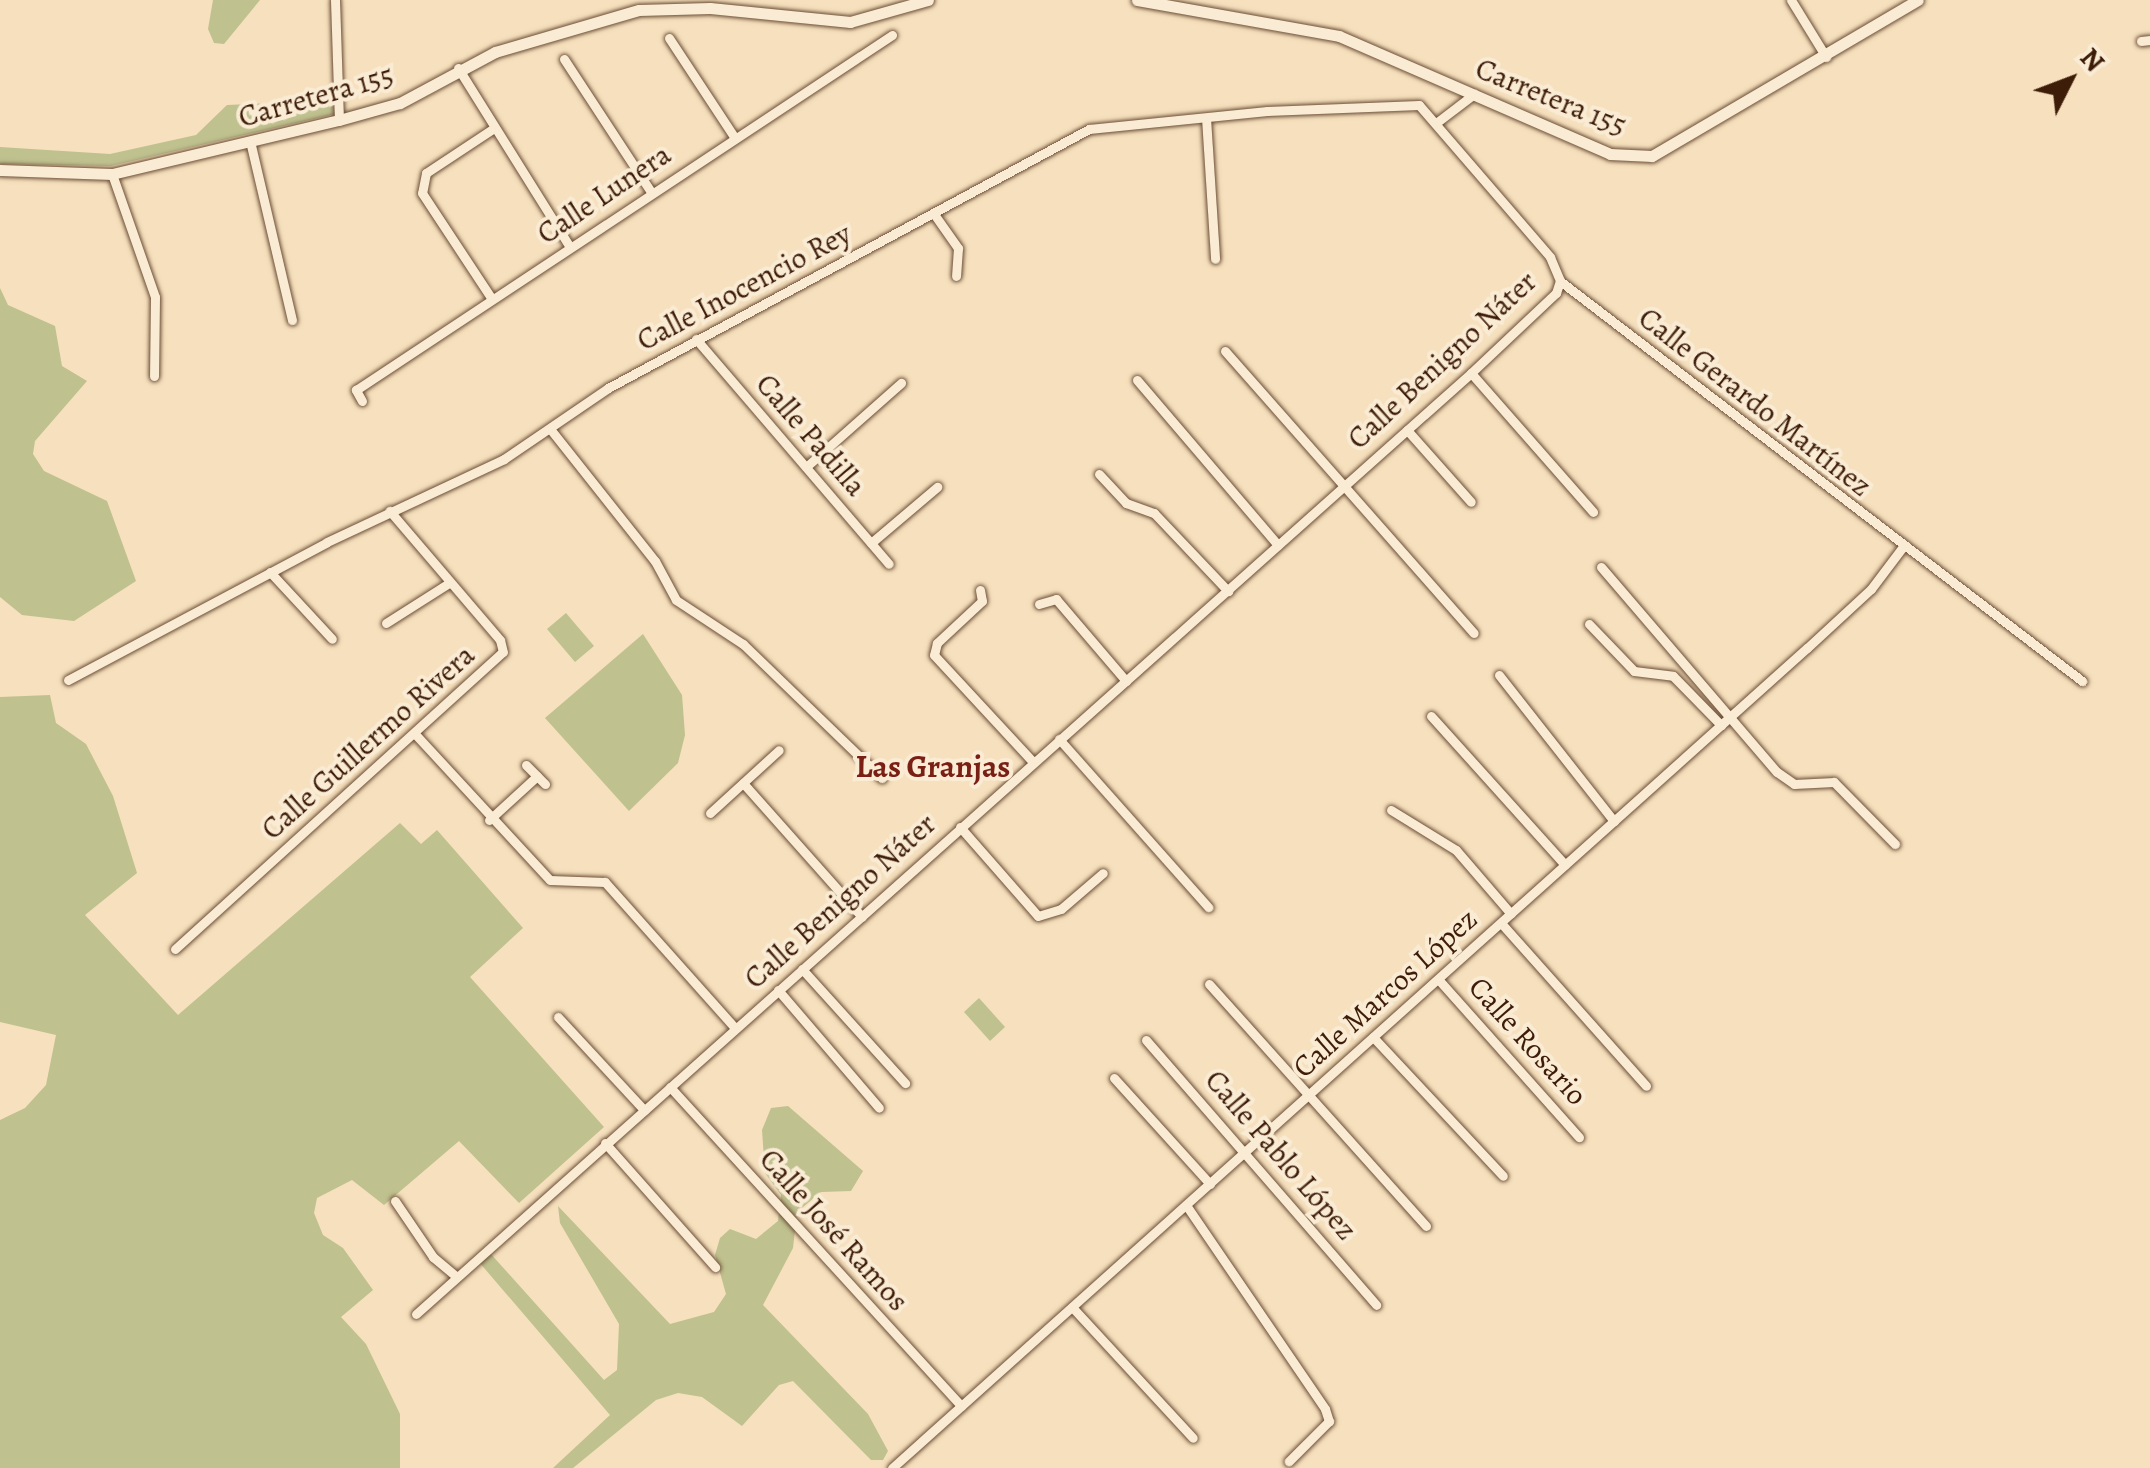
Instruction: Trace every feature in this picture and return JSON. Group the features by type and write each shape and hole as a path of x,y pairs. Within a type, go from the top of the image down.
{"street":[{"path":"335,0 339,120"},
{"path":"870,0 876,15"},
{"name":"Carretera 155","path":"0,170 112,174 339,120 400,102 458,68 639,10 710,8 817,22 876,15 928,0"},
{"name":"Carretera 155","path":"1138,0 1339,36 1610,154 1652,156 1826,58 1918,0"},
{"path":"1790,0 1826,58"},
{"name":"Calle Lunera","path":"362,402 356,390 892,35"},
{"path":"669,38 735,138"},
{"path":"564,59 651,192"},
{"path":"458,68 491,130 570,247"},
{"path":"1436,123 1474,94"},
{"name":"Calle Inocencio Rey","path":"68,680 390,511 504,459 608,388 1089,130 1419,104 1436,123"},
{"path":"1206,118 1214,259"},
{"name":"Calle Gerardo Martínez","path":"1436,123 1476,179 1550,257 1560,280 1902,548 2023,630 2082,681"},
{"path":"491,130 426,173 422,193 492,300"},
{"path":"250,141 292,320"},
{"path":"112,174 154,297 154,376"},
{"path":"934,214 958,248 956,276"},
{"name":"Calle Benigno Náter","path":"416,1314 1470,373 1556,294 1560,280"},
{"name":"Calle Padilla","path":"696,339 889,564"},
{"path":"1226,352 1474,633"},
{"path":"1470,373 1594,512"},
{"path":"1137,380 1278,545"},
{"path":"806,468 900,384"},
{"path":"550,430 655,561 676,600 743,644 882,778"},
{"path":"1406,430 1471,502"},
{"path":"1098,474 1126,503 1154,513 1228,591"},
{"path":"870,543 937,488"},
{"name":"Calle Guillermo Rivera","path":"175,949 503,652 500,640 390,511"},
{"name":"Calle Marcos López","path":"892,1468 1732,715 1870,589 1902,548"},
{"path":"1602,566 1777,772 1794,784 1834,782 1896,844"},
{"path":"270,572 332,639"},
{"path":"386,623 449,582"},
{"path":"980,590 982,601 937,643 934,655 1033,762"},
{"path":"1039,604 1056,599 1126,680"},
{"path":"1589,624 1634,671 1673,676 1721,725"},
{"path":"1499,675 1614,822"},
{"path":"1431,716 1565,866"},
{"path":"416,734 489,820 550,880 606,882 735,1028"},
{"path":"1060,739 1208,906"},
{"path":"710,813 778,750"},
{"path":"489,820 541,780 526,764"},
{"path":"743,783 862,917"},
{"path":"1391,810 1456,850 1511,914"},
{"path":"960,827 1038,916 1061,909 1104,874"},
{"path":"1501,923 1646,1086"},
{"path":"802,969 905,1083"},
{"name":"Calle Rosario","path":"1438,979 1580,1137"},
{"path":"1210,984 1426,1226"},
{"path":"778,990 880,1108"},
{"path":"558,1017 644,1110"},
{"path":"1373,1038 1502,1176"},
{"name":"Calle Pablo López","path":"1146,1040 1248,1150 1376,1305"},
{"path":"1114,1078 1210,1184"},
{"name":"Calle José Ramos","path":"670,1087 961,1406"},
{"path":"605,1144 715,1267"},
{"path":"395,1201 433,1257 457,1277"},
{"path":"1186,1205 1325,1409 1329,1420 1289,1460"},
{"path":"1072,1307 1192,1438"}],"green space":[{"path":"213,0 260,0 224,44 214,43 208,29"},
{"path":"333,100 335,114 111,166 0,164 0,147 110,154 196,135 227,105"},
{"path":"0,288 8,305 55,326 62,366 87,381 35,441 33,454 44,471 107,501 136,581 74,621 22,615 0,597"},
{"path":"566,613 594,646 575,662 547,629"},
{"path":"643,634 682,695 685,735 678,763 629,811 545,718"},
{"path":"50,695 56,723 86,744 113,796 137,873 85,915 178,1015 400,823 421,844 437,830 523,928 470,977 604,1127 519,1203 459,1141 384,1205 352,1180 317,1198 314,1213 323,1235 343,1248 373,1290 341,1317 366,1344 400,1414 400,1468 0,1468 0,1120 25,1108 46,1085 56,1035 0,1022 0,697"},
{"path":"979,998 1005,1027 990,1041 964,1012"},
{"path":"788,1106 863,1171 851,1191 821,1192 797,1212 793,1248 763,1305 868,1414 888,1451 883,1460 871,1460 793,1381 779,1385 742,1426 702,1397 678,1393 656,1400 573,1468 553,1468 610,1415 479,1262 490,1253 604,1380 617,1370 619,1324 560,1223 558,1206 670,1324 714,1312 726,1294 715,1255 720,1238 730,1229 756,1239 778,1221 781,1195 765,1173 762,1130 771,1108"}],"district":[{"name":"Las Granjas","path":"933,766"}]}
